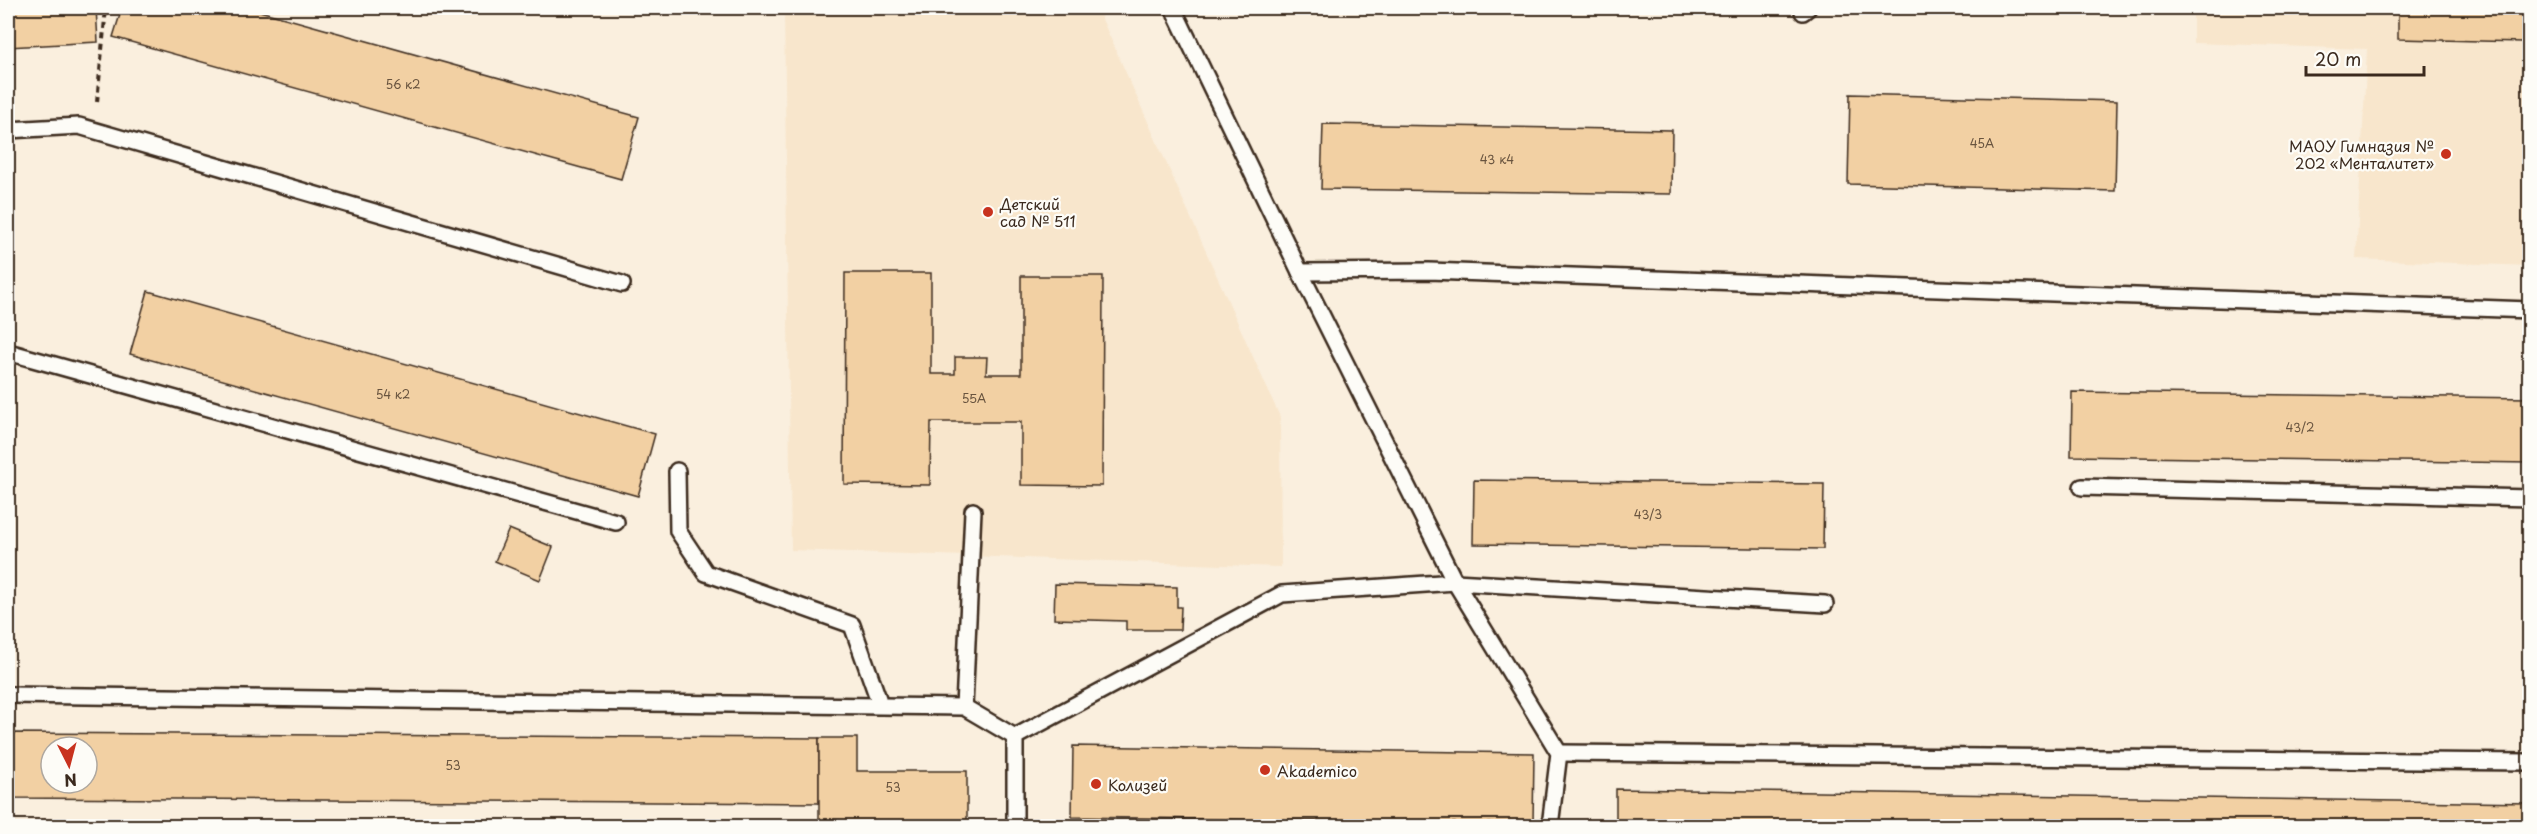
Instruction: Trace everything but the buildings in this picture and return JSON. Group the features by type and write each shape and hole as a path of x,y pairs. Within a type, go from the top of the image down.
{"lane":[{"path":"1173,8 1300,272 1455,582 1559,753 1550,826"},
{"path":"8,130 79,126 621,284"},
{"path":"1300,272 1430,271 2529,310"},
{"path":"8,352 615,522"},
{"path":"677,471 678,531 706,573 852,625 880,704"},
{"path":"2082,488 2529,498"},
{"path":"964,707 973,511"},
{"path":"1015,737 1281,594 1455,582 1825,603"},
{"path":"8,695 880,704 964,707 1015,737"},
{"path":"1015,737 1015,826"},
{"path":"1559,753 2529,762"}],"path":[{"path":"94,130 106,8"}],"shaded area":[{"name":"Детский сад № 511","path":"784,8 1097,8 1280,417 1281,567 791,550"},
{"name":"МАОУ Гимназия № 202 «Менталитет»","path":"2193,8 2529,8 2529,266 2356,259 2367,49 2193,43"}],"place":[{"name":"МАОУ Гимназия № 202 «Менталитет»","path":"2446,154"},
{"name":"Детский сад № 511","path":"988,212"},
{"name":"Akademico","path":"1265,770"},
{"name":"Колизей","path":"1096,784"}]}
